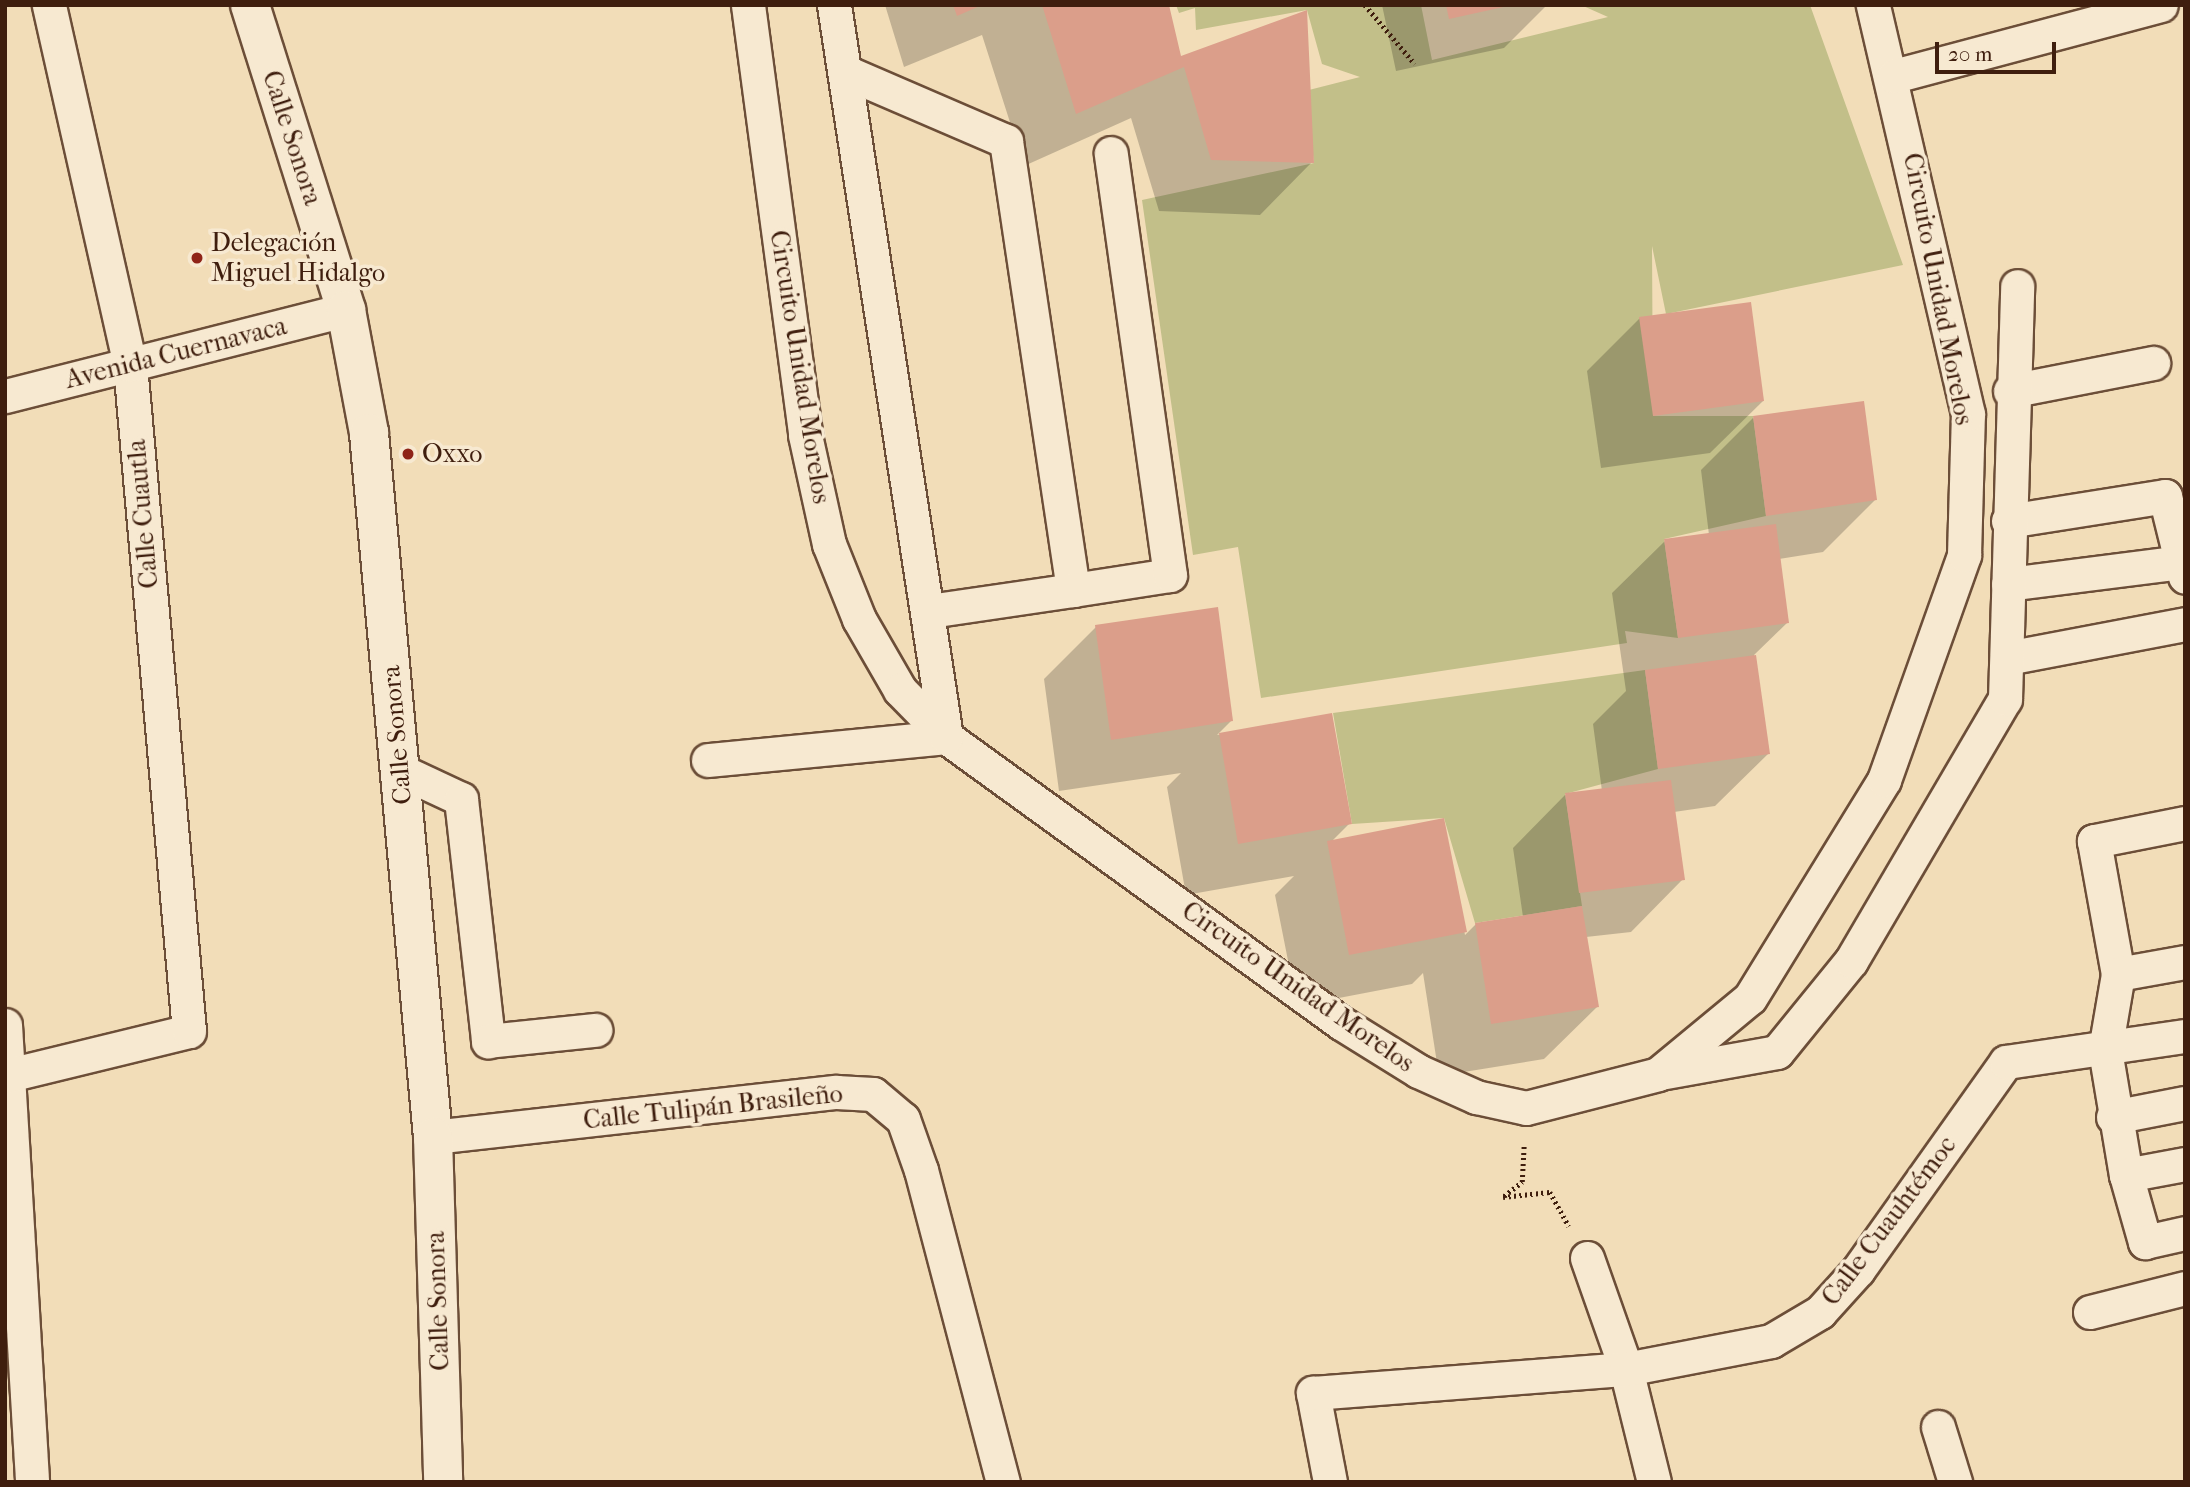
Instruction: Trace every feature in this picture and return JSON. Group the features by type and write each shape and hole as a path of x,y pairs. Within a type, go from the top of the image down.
{"street":[{"name":"Calle Cuautla","path":"7,1076 189,1031 130,365 49,5"},
{"name":"Calle Sonora","path":"250,5 346,310 369,433 433,1137 443,1482"},
{"name":"Circuito Unidad Morelos","path":"748,5 805,435 829,544 859,619 900,690 946,737 1341,1023 1418,1071 1476,1097 1526,1108 1658,1074 1750,998 1815,901 1884,780 1964,555 1968,414 1894,76 1873,5"},
{"path":"708,760 946,737 848,73 834,5"},
{"path":"1894,76 2161,5"},
{"path":"848,73 1006,141 1073,590"},
{"path":"929,611 1170,575 1111,152"},
{"path":"1658,1074 1777,1052 1851,961 2005,699 2010,391 2017,286"},
{"name":"Avenida Cuernavaca","path":"5,396 346,310"},
{"path":"2010,391 2153,363"},
{"path":"2008,521 2165,496 2183,569 2008,584"},
{"path":"2007,658 2185,624"},
{"path":"401,771 461,799 488,1041 595,1030"},
{"path":"2185,823 2094,841 2118,974 2105,1051 2113,1117 2126,1175 2145,1242 2185,1233"},
{"path":"2118,974 2185,962"},
{"path":"5,1025 32,1482"},
{"name":"Calle Cuauhtémoc","path":"1330,1482 1313,1393 1626,1369 1771,1341 1821,1312 1858,1270 2006,1062 2105,1051 2185,1036"},
{"name":"Calle Tulipán Brasileño","path":"433,1137 836,1092 873,1094 903,1119 921,1170 1003,1482"},
{"path":"2113,1117 2185,1103"},
{"path":"2126,1175 2185,1164"},
{"path":"1587,1258 1626,1369 1654,1482"},
{"path":"2090,1312 2185,1288"},
{"path":"1938,1427 1955,1482"}],"path":[{"path":"1365,5 1415,64"},
{"path":"1523,1150 1522,1182 1503,1197 1550,1192 1587,1258"}],"shaded area":[{"path":"1176,5 1421,5 1432,60 1608,17 1581,5 1810,5 1903,265 1666,314 1652,246 1653,416 1753,416 1766,516 1664,539 1678,638 1625,631 1627,643 1261,698 1238,547 1193,555 1142,200 1314,163 1305,91 1360,77 1322,64 1307,10 1196,30 1195,8 1179,13"},
{"path":"1645,670 1658,769 1565,794 1582,906 1475,923 1444,818 1352,824 1333,713"}],"building":[{"path":"953,5 982,5 957,16"},
{"path":"1042,5 1169,5 1181,56 1307,10 1314,163 1211,160 1184,67 1076,114"},
{"path":"1446,5 1508,5 1508,6 1449,19"},
{"path":"1751,302 1764,401 1653,416 1639,317"},
{"path":"1864,401 1877,500 1766,516 1753,416"},
{"path":"1776,524 1789,623 1678,638 1664,539"},
{"path":"1218,607 1233,721 1111,740 1095,625"},
{"path":"1756,655 1770,754 1658,769 1645,670"},
{"path":"1332,713 1352,824 1238,844 1219,733"},
{"path":"1671,780 1685,880 1579,893 1565,793"},
{"path":"1444,818 1467,932 1349,955 1327,841"},
{"path":"1582,906 1599,1007 1491,1024 1475,923"}],"place":[{"name":"Delegación Miguel Hidalgo","path":"197,258"},
{"name":"Oxxo","path":"408,454"}]}
